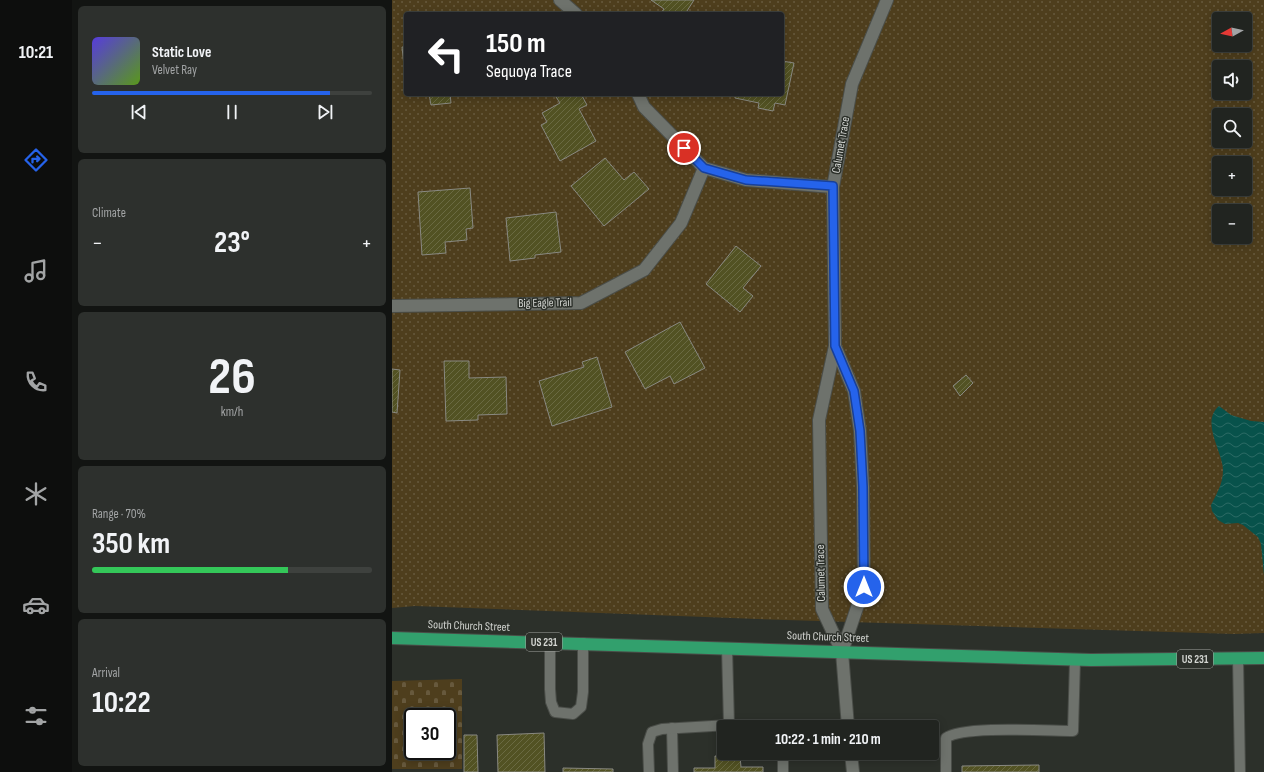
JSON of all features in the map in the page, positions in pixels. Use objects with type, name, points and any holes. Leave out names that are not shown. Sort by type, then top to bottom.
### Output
[{"type":"highway","name":"South Church Street","points":[[392,638],[1075,660],[1264,658]]},
{"type":"street","points":[[560,0],[574,12]]},
{"type":"street","name":"Calumet Trace","points":[[842,652],[822,609],[818,420],[835,346],[833,186],[852,84],[887,0]]},
{"type":"street","points":[[639,96],[644,107],[704,168],[746,180],[833,186]]},
{"type":"street","name":"Big Eagle Trail","points":[[392,306],[581,303],[644,270],[681,222],[704,168]]},
{"type":"street","name":"Calumet Trace","points":[[835,346],[854,391],[860,431],[863,487],[864,587],[842,652]]},
{"type":"street","points":[[842,652],[847,720]]},
{"type":"street","points":[[851,760],[852,772]]},
{"type":"lane","points":[[550,642],[551,702],[555,712],[573,714],[581,707],[583,692],[584,643]]},
{"type":"lane","points":[[728,648],[729,720]]},
{"type":"lane","points":[[1238,658],[1240,772]]},
{"type":"lane","points":[[946,772],[946,738],[952,733],[994,730],[1073,731],[1075,660]]},
{"type":"lane","points":[[649,772],[648,744],[652,732],[672,728],[717,725]]},
{"type":"lane","points":[[672,728],[673,772]]},
{"type":"lane","points":[[783,760],[783,772]]},
{"type":"green space","points":[[392,0],[1264,0],[1264,633],[1234,634],[758,619],[415,606],[392,608]]},
{"type":"green space","points":[[462,679],[462,769],[392,769],[392,681]]},
{"type":"water","points":[[1219,406],[1231,415],[1251,421],[1264,422],[1264,575],[1261,544],[1258,537],[1243,525],[1238,523],[1225,524],[1218,520],[1212,511],[1211,505],[1223,475],[1222,463],[1212,429],[1214,413]]},
{"type":"building","points":[[651,0],[694,0],[686,12],[662,12],[664,9]]},
{"type":"building","points":[[402,47],[404,47],[404,66]]},
{"type":"building","points":[[784,61],[794,63],[785,105],[775,103],[773,111],[758,108],[759,103],[735,98],[735,96],[784,96]]},
{"type":"building","points":[[429,96],[450,96],[451,103],[431,105]]},
{"type":"building","points":[[582,96],[587,105],[579,109],[596,141],[560,161],[541,125],[547,122],[542,113],[560,103],[556,97]]},
{"type":"building","points":[[605,158],[624,180],[634,172],[649,189],[604,226],[571,186]]},
{"type":"building","points":[[470,188],[473,228],[466,229],[467,240],[445,242],[446,253],[422,255],[418,192]]},
{"type":"building","points":[[556,212],[561,252],[535,255],[535,258],[510,261],[506,218]]},
{"type":"building","points":[[736,246],[761,266],[743,288],[753,296],[740,312],[706,284]]},
{"type":"building","points":[[680,322],[705,368],[674,384],[670,376],[645,389],[625,352]]},
{"type":"building","points":[[597,357],[612,407],[552,426],[539,381],[584,367],[582,362]]},
{"type":"building","points":[[444,361],[469,361],[469,378],[506,377],[507,414],[478,415],[478,420],[446,421]]},
{"type":"building","points":[[392,369],[400,370],[397,413],[392,412]]},
{"type":"building","points":[[966,375],[973,383],[960,396],[953,386]]},
{"type":"building","points":[[544,733],[545,772],[498,772],[497,735]]},
{"type":"building","points":[[464,735],[477,735],[478,772],[464,772]]},
{"type":"building","points":[[715,756],[717,756],[717,760],[740,760],[741,767],[763,767],[763,772],[694,772],[694,768],[715,768]]},
{"type":"building","points":[[1039,765],[1039,772],[962,772],[962,766]]},
{"type":"building","points":[[563,768],[613,769],[613,772],[563,772]]},
{"type":"route","points":[[684,148],[704,168],[746,180],[833,186],[835,346],[854,391],[860,431],[863,487],[864,587]]}]
